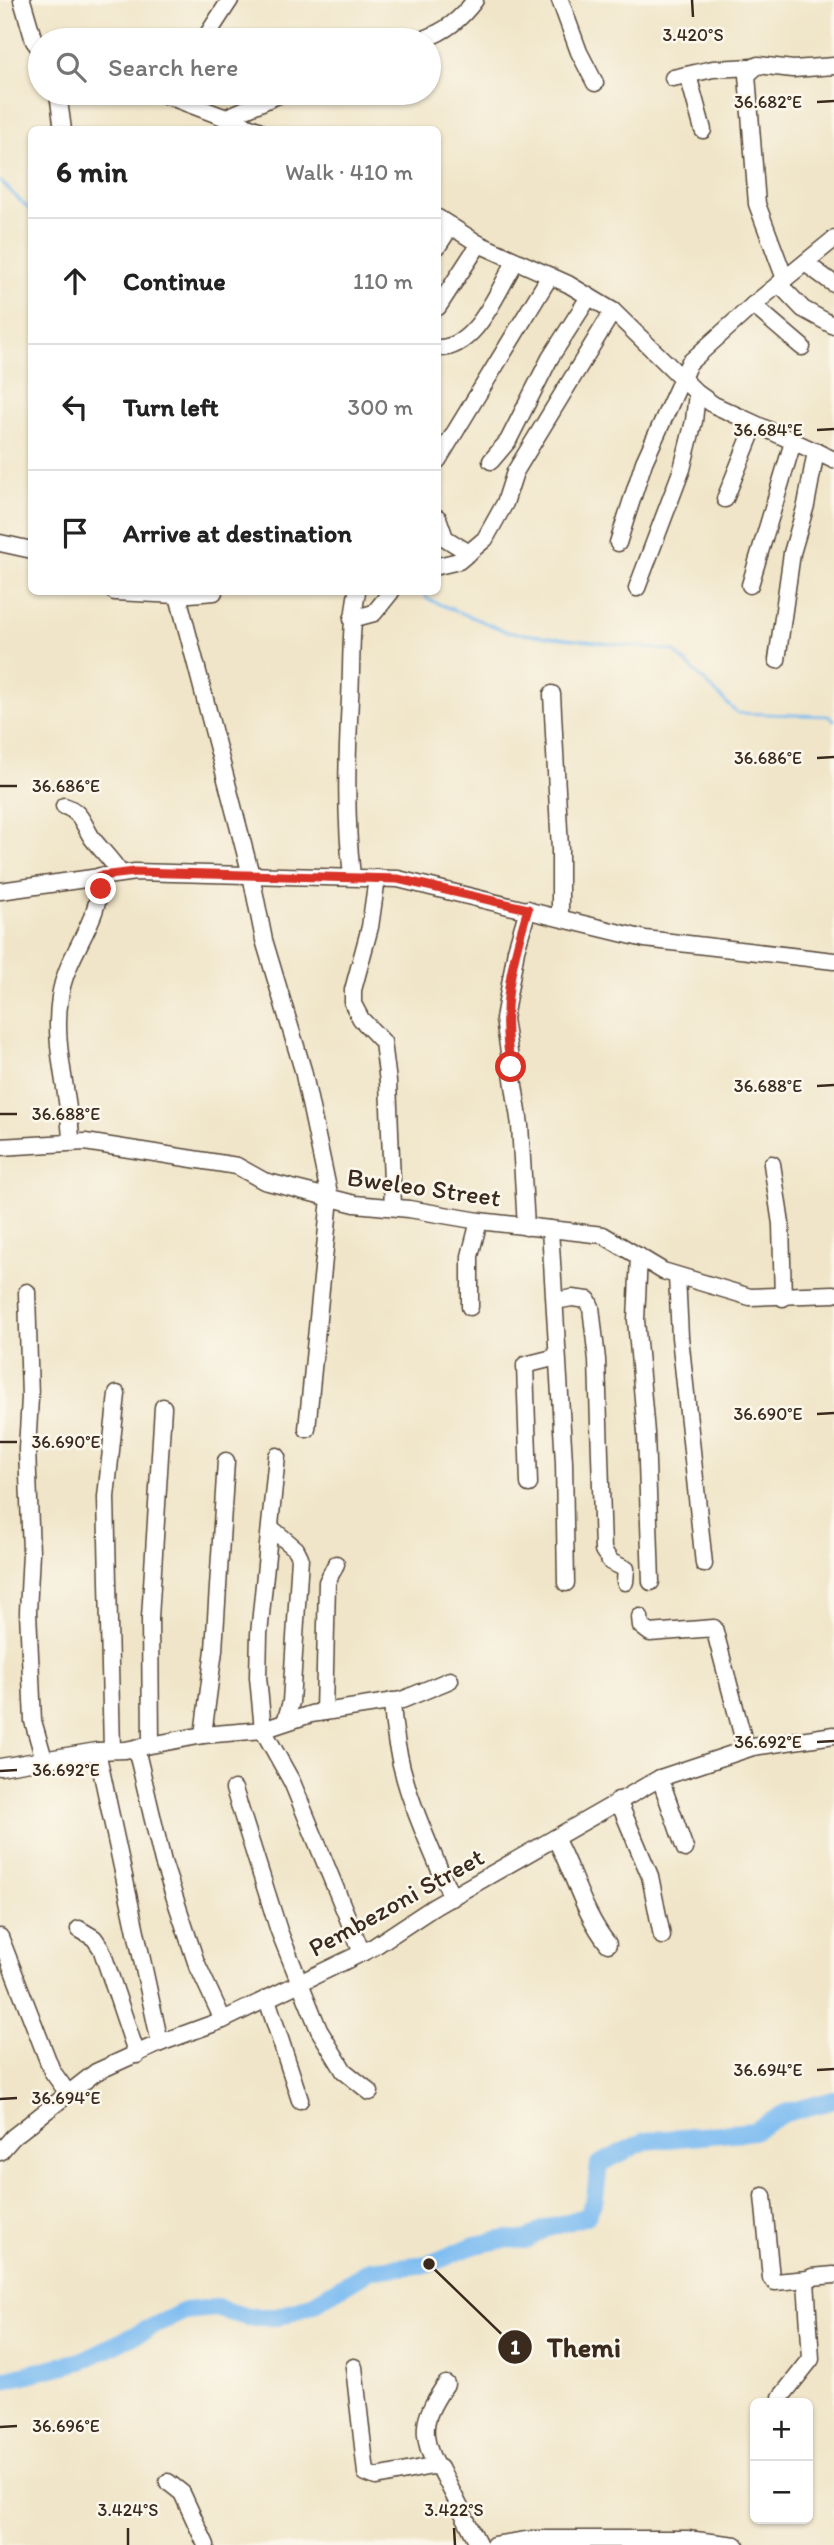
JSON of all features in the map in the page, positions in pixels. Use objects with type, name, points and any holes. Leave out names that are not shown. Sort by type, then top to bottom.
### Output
[{"type":"street","points":[[22,0],[30,28]]},
{"type":"street","points":[[212,28],[230,0]]},
{"type":"street","points":[[441,33],[462,17],[475,0]]},
{"type":"street","points":[[560,0],[579,51],[596,83]]},
{"type":"street","points":[[703,130],[680,76],[732,66],[834,66]]},
{"type":"street","points":[[753,67],[747,75],[746,89],[757,204],[782,282],[803,309],[834,326]]},
{"type":"street","points":[[60,105],[62,126]]},
{"type":"street","points":[[196,105],[248,126]]},
{"type":"street","points":[[227,117],[255,105]]},
{"type":"street","points":[[444,222],[479,244],[550,276],[613,311],[696,393],[731,415],[834,460]]},
{"type":"street","points":[[618,543],[636,483],[681,376],[697,354],[834,239]]},
{"type":"street","points":[[441,302],[479,244]]},
{"type":"street","points":[[441,348],[449,348],[466,338],[516,261]]},
{"type":"street","points":[[805,263],[834,284]]},
{"type":"street","points":[[441,455],[550,276]]},
{"type":"street","points":[[491,461],[508,441],[550,358],[589,297]]},
{"type":"street","points":[[753,305],[802,346]]},
{"type":"street","points":[[441,566],[450,565],[485,539],[505,503],[515,472],[613,311]]},
{"type":"street","points":[[637,589],[682,469],[694,422],[696,393]]},
{"type":"street","points":[[725,499],[755,425]]},
{"type":"street","points":[[750,584],[793,442]]},
{"type":"street","points":[[777,660],[792,553],[806,505],[816,451]]},
{"type":"street","points":[[441,527],[445,538],[469,553]]},
{"type":"street","points":[[0,544],[28,549]]},
{"type":"street","points":[[179,595],[251,875],[264,940],[303,1070],[330,1198],[307,1429]]},
{"type":"street","points":[[352,876],[346,786],[352,619],[356,595]]},
{"type":"street","points":[[352,619],[374,613],[389,595]]},
{"type":"street","points":[[552,694],[560,849],[560,917]]},
{"type":"street","points":[[64,806],[83,819],[92,837],[120,873]]},
{"type":"street","points":[[0,891],[120,873],[398,879],[645,939],[834,961]]},
{"type":"street","points":[[71,1142],[69,1101],[57,1043],[57,1017],[67,967],[100,902],[100,876]]},
{"type":"street","points":[[377,878],[370,927],[354,990],[354,1004],[360,1019],[383,1042],[393,1207]]},
{"type":"street","points":[[526,1227],[520,1125],[504,1019],[516,950],[528,909]]},
{"type":"street","name":"Bweleo Street","points":[[0,1147],[71,1142],[133,1148],[237,1166],[264,1181],[355,1204],[603,1235],[677,1276],[750,1297],[783,1298],[834,1294]]},
{"type":"street","points":[[772,1164],[781,1224],[783,1298]]},
{"type":"street","points":[[470,1307],[470,1256],[479,1221]]},
{"type":"street","points":[[550,1229],[564,1462],[566,1583]]},
{"type":"street","points":[[639,1256],[636,1320],[646,1433],[652,1582]]},
{"type":"street","points":[[677,1276],[680,1337],[704,1564]]},
{"type":"street","points":[[27,1292],[30,1398],[27,1449],[31,1552],[28,1612],[33,1721],[44,1759]]},
{"type":"street","points":[[555,1301],[581,1298],[588,1300],[591,1307],[597,1360],[603,1550],[611,1562],[625,1569],[625,1582]]},
{"type":"street","points":[[529,1484],[525,1365],[557,1357]]},
{"type":"street","points":[[117,1394],[106,1497],[104,1750],[160,2043]]},
{"type":"street","points":[[163,1407],[144,1746],[163,1862],[196,1962],[223,2020]]},
{"type":"street","points":[[276,1456],[259,1634],[258,1677],[263,1730],[297,1794],[362,1953]]},
{"type":"street","points":[[203,1735],[214,1650],[226,1461]]},
{"type":"street","points":[[271,1528],[296,1549],[300,1558],[291,1702],[285,1722]]},
{"type":"street","points":[[324,1712],[327,1582],[336,1564]]},
{"type":"street","points":[[640,1617],[641,1626],[650,1633],[714,1628],[746,1749]]},
{"type":"street","points":[[0,1767],[203,1735],[263,1730],[324,1712],[392,1701],[450,1680]]},
{"type":"street","points":[[392,1701],[396,1754],[415,1810],[452,1898]]},
{"type":"street","name":"Pembezoni Street","points":[[0,2152],[13,2137],[67,2092],[96,2072],[160,2043],[223,2020],[362,1953],[618,1800],[660,1778],[746,1749],[834,1735]]},
{"type":"street","points":[[660,1778],[685,1849]]},
{"type":"street","points":[[234,1789],[299,1984],[331,2055],[357,2084],[370,2092]]},
{"type":"street","points":[[618,1800],[650,1876],[662,1936]]},
{"type":"street","points":[[555,1838],[569,1864],[593,1926],[608,1944]]},
{"type":"street","points":[[79,1929],[94,1938],[102,1948],[136,2055]]},
{"type":"street","points":[[0,1937],[6,1963],[52,2071],[67,2092]]},
{"type":"street","points":[[267,1999],[300,2100]]},
{"type":"street","points":[[764,2196],[771,2278],[775,2282],[783,2283],[834,2275]]},
{"type":"street","points":[[781,2397],[811,2359],[806,2287],[808,2279]]},
{"type":"street","points":[[354,2367],[366,2473],[376,2477],[436,2466]]},
{"type":"street","points":[[446,2384],[428,2409],[425,2424],[428,2445],[436,2466],[449,2482],[479,2545]]},
{"type":"street","points":[[168,2482],[182,2493],[206,2545]]},
{"type":"street","points":[[494,2545],[506,2541],[546,2539],[687,2539],[736,2545]]},
{"type":"waterway","points":[[0,181],[28,208]]},
{"type":"waterway","points":[[425,595],[427,599],[508,632],[674,651],[737,713],[828,716],[834,720]]},
{"type":"waterway","points":[[0,2381],[81,2361],[185,2311],[216,2308],[247,2317],[277,2317],[311,2305],[370,2270],[429,2264],[475,2245],[506,2239],[526,2240],[545,2229],[587,2216],[595,2198],[599,2164],[645,2141],[754,2131],[785,2113],[834,2100]]},
{"type":"place","name":"Themi","points":[[429,2264]]},
{"type":"route","points":[[101,889],[100,876],[135,872],[352,876],[398,879],[528,909],[516,950],[504,1019],[511,1067]]}]
